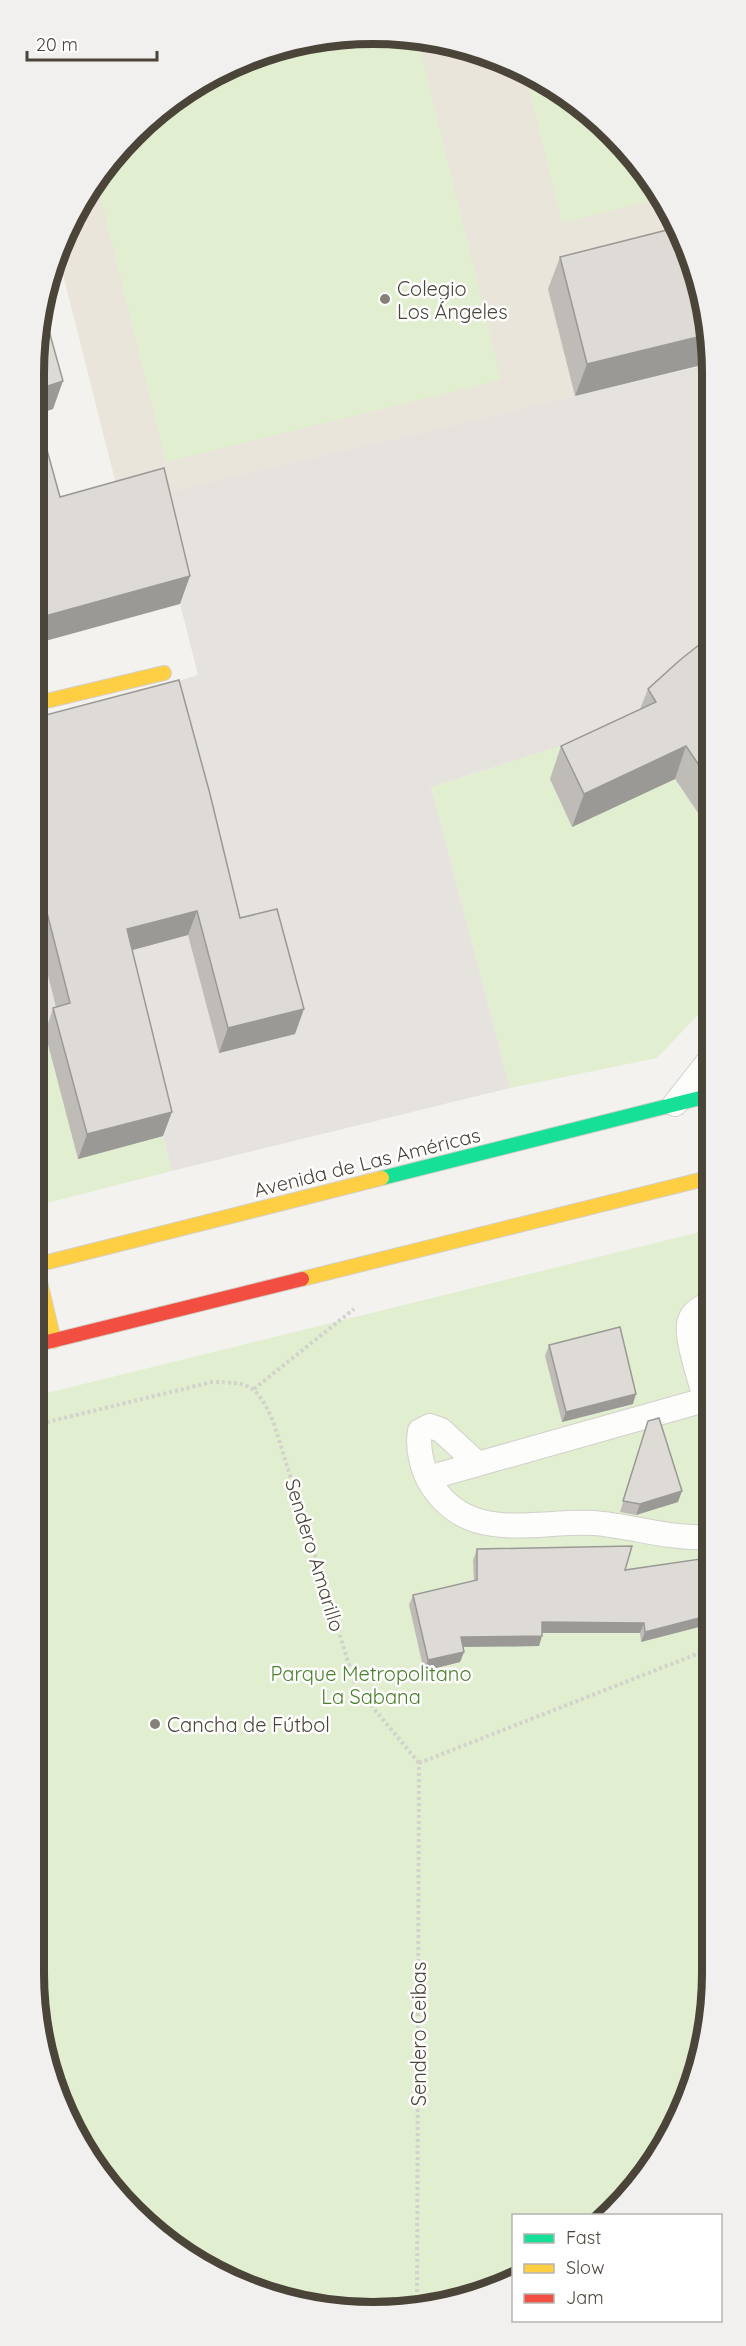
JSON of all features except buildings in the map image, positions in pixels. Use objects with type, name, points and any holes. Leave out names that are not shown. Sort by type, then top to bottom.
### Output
[{"type":"main road","points":[[44,702],[164,673]]},
{"type":"main road","name":"Avenida de Las Américas","points":[[44,1263],[702,1097]]},
{"type":"main road","points":[[44,1343],[702,1179]]},
{"type":"main road","points":[[44,1299],[54,1341]]},
{"type":"lane","points":[[675,1104],[702,1070]]},
{"type":"lane","points":[[702,1308],[692,1316],[688,1333],[702,1384]]},
{"type":"lane","points":[[428,1478],[702,1403]]},
{"type":"lane","points":[[478,1464],[441,1430],[430,1426],[420,1431],[418,1442],[428,1478],[441,1499],[463,1516],[497,1526],[593,1523],[689,1538],[702,1537]]},
{"type":"path","points":[[44,1423],[212,1382],[238,1382],[254,1389],[356,1307]]},
{"type":"path","name":"Sendero Amarillo","points":[[254,1389],[264,1402],[273,1421],[356,1687],[418,1763]]},
{"type":"path","points":[[418,1763],[702,1652]]},
{"type":"path","name":"Sendero Ceibas","points":[[417,2300],[418,1763]]},
{"type":"shaded area","name":"Colegio Los Ángeles","points":[[351,44],[416,46],[479,61],[519,77],[556,99],[590,125],[634,172],[669,227],[685,267],[696,309],[702,366],[121,504],[61,267],[77,227],[99,190],[125,156],[172,112],[227,77],[288,55]]},
{"type":"shaded area","points":[[702,366],[702,669],[636,722],[431,787],[510,1088],[172,1171],[131,1009],[44,1033],[44,973],[226,925],[166,685],[198,675],[153,496]]},
{"type":"green space","points":[[395,44],[420,47],[501,380],[166,462],[99,190],[125,156],[156,125],[190,99],[227,77],[267,61],[330,46]]},
{"type":"green space","points":[[527,82],[574,112],[606,140],[634,172],[653,200],[562,223]]},
{"type":"green space","points":[[636,722],[702,819],[702,1010],[657,1058],[510,1088],[431,787]]},
{"type":"green space","points":[[44,1033],[78,1158],[163,1136],[172,1171],[44,1204]]},
{"type":"green space","name":"Parque Metropolitano La Sabana","points":[[702,1231],[702,1995],[700,2016],[685,2079],[669,2119],[634,2174],[597,2214],[512,2214],[512,2272],[458,2291],[395,2302],[330,2300],[267,2285],[227,2269],[190,2247],[156,2221],[112,2174],[77,2119],[55,2058],[44,1995],[44,1394]]},
{"type":"traffic: fast","points":[[382,1178],[702,1098]]},
{"type":"traffic: slow","points":[[44,702],[164,673]]},
{"type":"traffic: slow","points":[[44,1263],[382,1178]]},
{"type":"traffic: slow","points":[[302,1279],[702,1179]]},
{"type":"traffic: slow","points":[[44,1299],[54,1341]]},
{"type":"traffic: jam","points":[[44,1343],[302,1279]]},
{"type":"place","name":"Colegio Los Ángeles","points":[[385,299]]},
{"type":"place","name":"Cancha de Fútbol","points":[[155,1724]]}]
